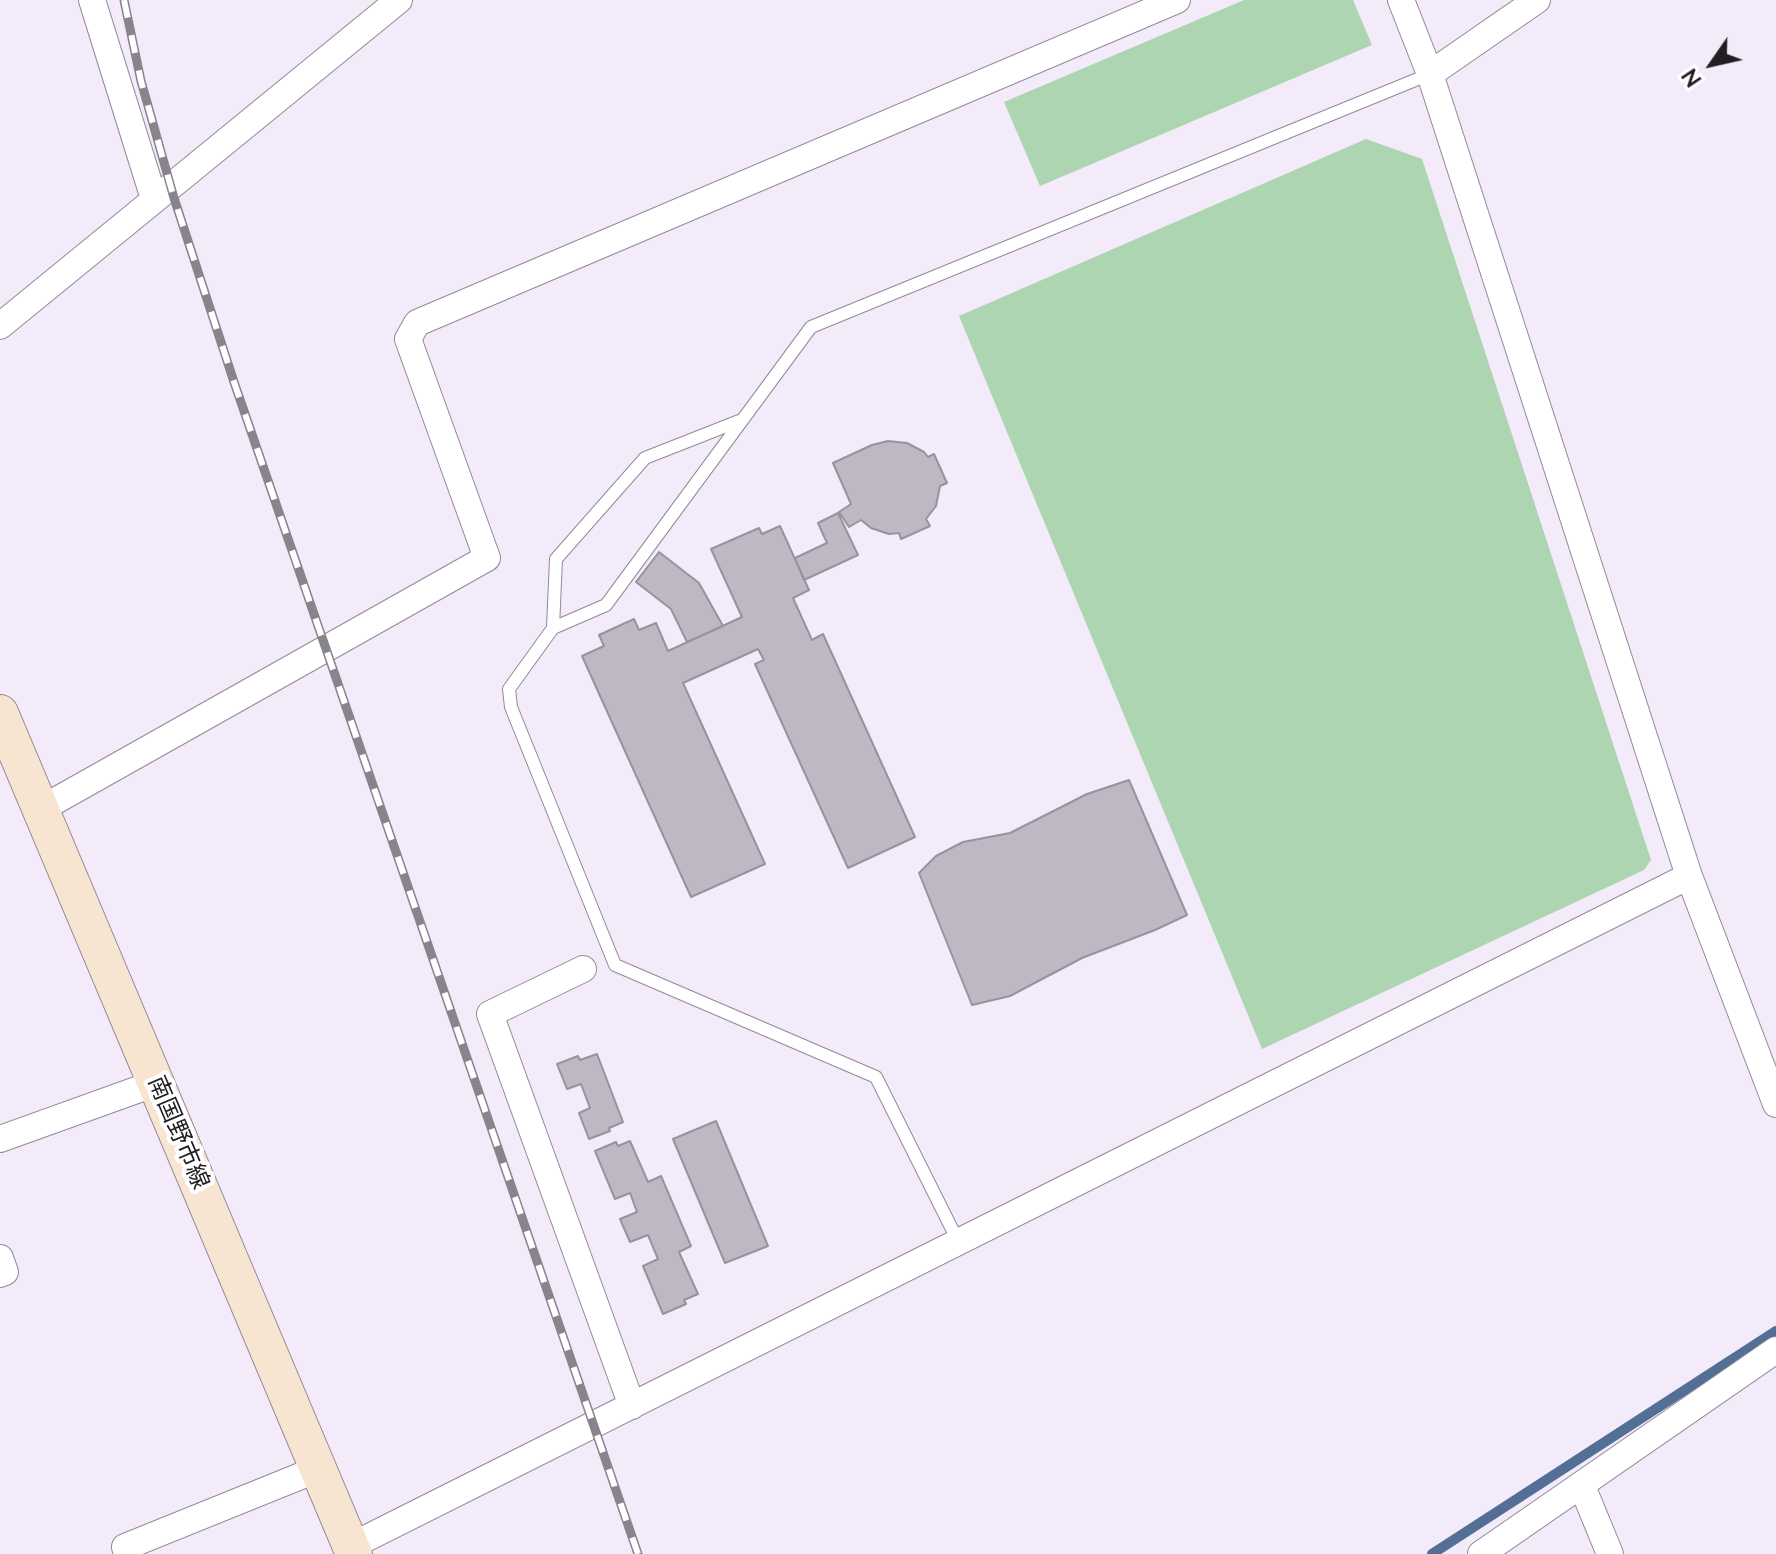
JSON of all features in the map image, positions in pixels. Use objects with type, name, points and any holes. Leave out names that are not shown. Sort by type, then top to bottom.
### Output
[{"type":"main road","name":"南国野市線","points":[[0,713],[353,1550]]},
{"type":"street","points":[[92,0],[154,199]]},
{"type":"street","points":[[0,326],[399,0]]},
{"type":"street","points":[[41,809],[487,558],[408,339],[417,323],[1177,0]]},
{"type":"street","points":[[1401,0],[1430,74],[1689,876],[1776,1104]]},
{"type":"street","points":[[1430,74],[1537,0]]},
{"type":"street","points":[[353,1550],[958,1241],[1689,876]]},
{"type":"street","points":[[583,969],[490,1014],[632,1406]]},
{"type":"street","points":[[0,1139],[156,1083]]},
{"type":"street","points":[[0,1258],[5,1272],[0,1274]]},
{"type":"street","points":[[1481,1554],[1776,1350]]},
{"type":"street","points":[[127,1554],[125,1547],[318,1469]]},
{"type":"street","points":[[1582,1486],[1610,1554]]},
{"type":"lane","points":[[958,1241],[876,1077],[615,965],[511,707],[509,689],[553,628],[606,605],[811,327],[1430,74]]},
{"type":"lane","points":[[553,628],[556,559],[645,458],[742,421]]},
{"type":"lane","points":[[583,969],[612,958]]},
{"type":"green space","points":[[1244,0],[1353,0],[1372,45],[1040,186],[1004,102]]},
{"type":"green space","points":[[1366,139],[1422,159],[1651,860],[1644,870],[1262,1049],[959,316]]},
{"type":"building","points":[[888,441],[907,443],[928,457],[934,454],[947,483],[940,486],[936,506],[926,519],[930,526],[901,539],[899,533],[889,534],[871,528],[861,520],[849,527],[839,512],[851,504],[833,463]]},
{"type":"building","points":[[838,513],[858,555],[804,580],[795,558],[827,543],[818,523]]},
{"type":"building","points":[[780,526],[809,590],[793,598],[812,640],[823,634],[915,837],[848,868],[755,664],[764,660],[758,649],[683,683],[765,864],[691,897],[582,656],[604,646],[599,635],[634,619],[639,630],[656,623],[668,651],[742,617],[711,549],[759,528],[762,534]]},
{"type":"building","points":[[659,552],[699,583],[723,626],[687,642],[671,609],[636,582]]},
{"type":"building","points":[[1129,780],[1187,915],[1082,958],[1010,996],[972,1005],[919,873],[936,856],[963,842],[1010,833],[1087,794]]},
{"type":"building","points":[[597,1054],[623,1122],[589,1139],[579,1113],[590,1108],[581,1084],[567,1089],[557,1064],[578,1056],[580,1060]]},
{"type":"building","points":[[716,1121],[768,1246],[725,1263],[673,1139]]},
{"type":"building","points":[[630,1141],[648,1182],[661,1176],[691,1246],[679,1252],[698,1294],[684,1300],[686,1304],[663,1314],[643,1266],[658,1259],[648,1235],[630,1242],[620,1219],[637,1212],[630,1193],[615,1199],[595,1151],[616,1142],[618,1146]]},
{"type":"waterway","points":[[1432,1554],[1776,1331]]},
{"type":"railway","points":[[124,0],[141,81],[174,198],[234,382],[638,1554]]}]
